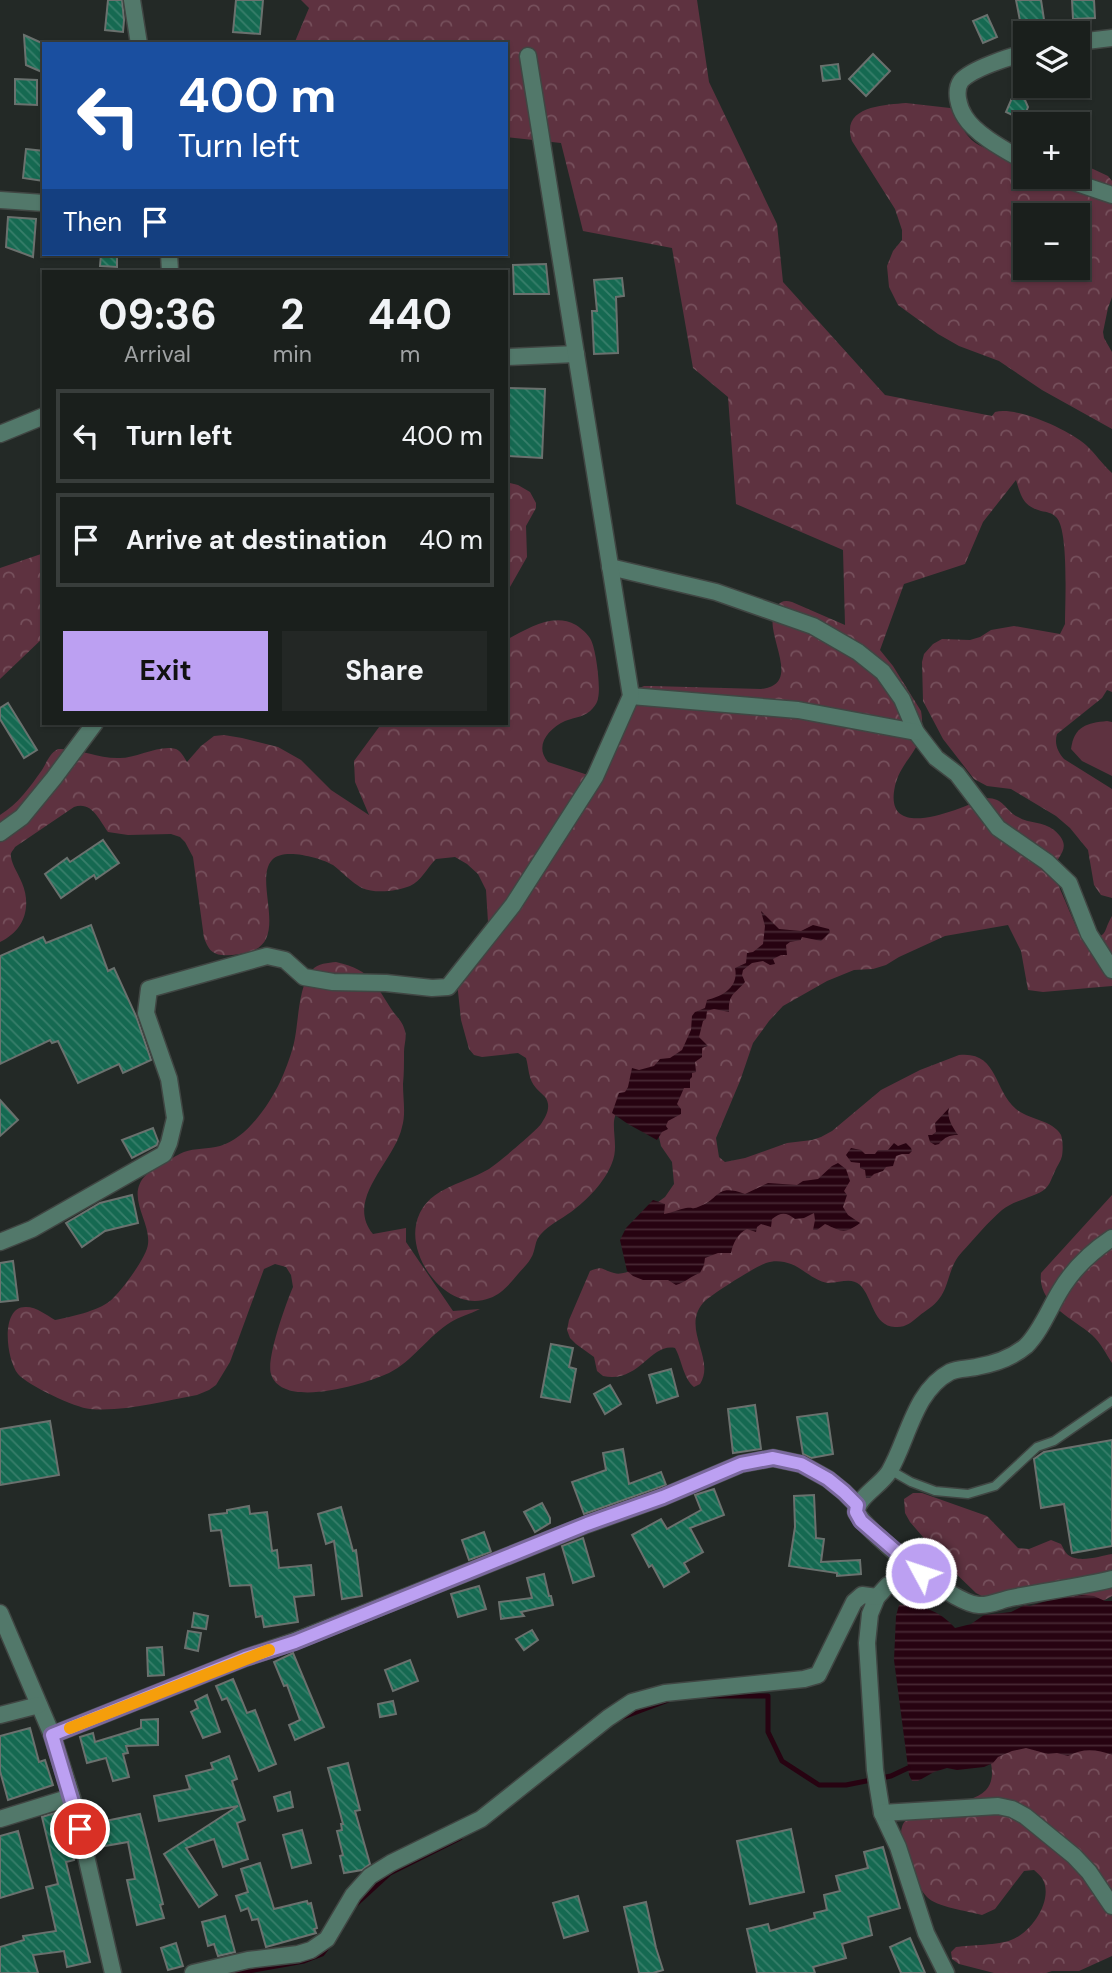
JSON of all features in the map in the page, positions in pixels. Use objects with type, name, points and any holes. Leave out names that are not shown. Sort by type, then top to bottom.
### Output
[{"type":"street","points":[[132,0],[139,42]]},
{"type":"street","points":[[1090,41],[1112,38]]},
{"type":"street","points":[[0,1242],[32,1229],[164,1154],[175,1118],[169,1079],[146,1013],[149,989],[267,956],[285,960],[304,977],[359,984],[448,987],[513,905],[596,777],[631,696],[528,56]]},
{"type":"street","points":[[1013,57],[980,68],[961,81],[958,92],[959,106],[966,119],[993,143],[1013,155]]},
{"type":"street","points":[[1090,188],[1112,195]]},
{"type":"street","points":[[0,200],[42,203]]},
{"type":"street","points":[[508,357],[576,354]]},
{"type":"street","points":[[0,434],[42,417]]},
{"type":"street","points":[[610,567],[716,592],[813,626],[858,652],[883,672],[902,699],[916,732],[936,758],[957,774],[998,828],[1047,862],[1069,883],[1089,934],[1112,970]]},
{"type":"street","points":[[631,696],[797,710],[916,732]]},
{"type":"street","points":[[0,833],[22,817],[94,725]]},
{"type":"street","points":[[1112,1238],[1083,1260],[1061,1289],[1039,1329],[1025,1347],[1007,1357],[978,1367],[953,1371],[929,1391],[890,1471],[857,1505],[856,1512],[861,1521],[921,1573],[956,1598],[979,1605],[1112,1579]]},
{"type":"street","points":[[52,1735],[245,1658],[307,1637],[587,1524],[663,1497],[741,1464],[773,1458],[801,1464],[828,1479],[857,1505]]},
{"type":"street","points":[[921,1573],[888,1585],[877,1597],[870,1614],[867,1643],[875,1770],[882,1813],[898,1847],[926,1933],[946,1973]]},
{"type":"street","points":[[193,1973],[248,1959],[298,1954],[311,1950],[327,1939],[353,1895],[370,1876],[481,1819],[632,1702],[665,1693],[804,1679],[818,1675],[854,1602],[862,1595],[877,1597]]},
{"type":"street","points":[[0,1613],[52,1735],[93,1881],[113,1973]]},
{"type":"street","points":[[0,1716],[39,1704]]},
{"type":"street","points":[[0,1819],[71,1797]]},
{"type":"street","points":[[882,1813],[998,1806],[1012,1809],[1025,1816],[1074,1856],[1089,1872],[1112,1906]]},
{"type":"lane","points":[[890,1471],[935,1491],[968,1494],[995,1486],[1037,1447],[1054,1441],[1112,1401]]},
{"type":"green space","points":[[301,0],[697,0],[709,82],[777,224],[783,282],[885,395],[992,416],[995,412],[1005,411],[1029,416],[1056,426],[1078,439],[1112,473],[1112,692],[1107,690],[1102,698],[1057,734],[1056,741],[1058,751],[1064,759],[1112,789],[1112,898],[1101,895],[1094,885],[1088,850],[1070,828],[1056,816],[1011,789],[987,786],[974,779],[943,739],[923,701],[924,654],[942,639],[970,640],[991,630],[1014,626],[1060,634],[1065,624],[1065,567],[1063,536],[1056,517],[1026,503],[1016,480],[983,522],[965,564],[904,584],[880,650],[921,711],[921,735],[918,744],[898,776],[895,786],[894,804],[900,814],[912,818],[927,818],[986,798],[1001,802],[1022,819],[1054,830],[1061,837],[1064,848],[1054,868],[1054,874],[1080,935],[1088,941],[1100,937],[1112,916],[1112,986],[1043,992],[1028,990],[1021,951],[1008,925],[945,936],[886,965],[854,970],[827,981],[783,1006],[769,1021],[753,1043],[716,1138],[719,1157],[725,1162],[787,1143],[821,1137],[881,1090],[920,1070],[959,1055],[972,1055],[981,1059],[994,1073],[1003,1092],[1016,1109],[1057,1130],[1062,1140],[1062,1156],[1047,1187],[1002,1210],[957,1258],[943,1294],[937,1302],[905,1326],[895,1327],[882,1322],[864,1290],[857,1283],[824,1282],[791,1264],[772,1261],[743,1275],[714,1294],[703,1303],[697,1313],[695,1323],[704,1364],[700,1384],[694,1387],[690,1383],[675,1348],[658,1351],[626,1374],[603,1376],[597,1371],[594,1357],[570,1338],[567,1330],[590,1271],[600,1268],[619,1274],[633,1270],[737,1229],[840,1180],[663,1220],[654,1205],[665,1197],[674,1184],[672,1162],[661,1146],[657,1129],[621,1101],[614,1121],[614,1158],[605,1177],[583,1202],[541,1234],[530,1260],[505,1288],[490,1298],[475,1301],[461,1299],[447,1292],[435,1281],[419,1254],[416,1225],[420,1213],[435,1195],[489,1169],[508,1154],[541,1124],[548,1107],[546,1099],[531,1081],[526,1058],[518,1053],[482,1057],[474,1055],[469,1049],[461,1020],[457,982],[488,922],[486,890],[478,874],[455,857],[436,859],[421,878],[410,886],[380,891],[362,888],[333,865],[320,859],[293,854],[277,856],[267,870],[267,936],[261,946],[249,952],[222,955],[210,950],[204,938],[193,857],[180,837],[171,834],[128,835],[108,832],[90,809],[74,807],[15,847],[12,852],[12,860],[25,892],[26,909],[15,932],[0,942],[0,815],[23,795],[50,756],[58,749],[120,758],[170,748],[179,751],[187,762],[214,736],[242,738],[278,747],[301,760],[331,790],[369,815],[355,782],[354,761],[381,725],[508,725],[508,639],[531,627],[549,621],[567,621],[580,628],[591,640],[598,677],[597,702],[587,713],[565,721],[548,733],[542,750],[548,762],[588,775],[635,690],[644,686],[761,689],[774,685],[780,677],[781,667],[773,616],[782,602],[792,602],[845,625],[843,550],[736,504],[728,397],[693,368],[672,248],[583,231],[561,143],[508,137],[508,42],[295,42],[309,8]]},
{"type":"green space","points":[[906,103],[956,110],[962,127],[974,142],[987,149],[1013,149],[1013,189],[1090,189],[1090,168],[1108,176],[1112,181],[1112,297],[1103,332],[1112,352],[1112,429],[1042,390],[999,361],[959,346],[938,334],[898,305],[889,287],[887,266],[893,251],[902,240],[902,230],[895,209],[852,141],[850,129],[858,114],[876,107]]},
{"type":"green space","points":[[508,482],[530,492],[536,503],[526,526],[527,557],[508,590]]},
{"type":"green space","points":[[42,554],[42,639],[0,679],[0,568]]},
{"type":"green space","points":[[1112,722],[1112,776],[1082,761],[1071,749],[1075,735],[1083,727]]},
{"type":"green space","points":[[336,962],[366,974],[372,980],[401,1021],[406,1033],[403,1122],[398,1140],[368,1194],[364,1207],[366,1221],[373,1234],[406,1228],[406,1242],[453,1311],[480,1309],[454,1320],[406,1362],[389,1373],[344,1388],[291,1391],[278,1385],[270,1367],[274,1344],[293,1287],[286,1267],[275,1264],[264,1269],[230,1362],[216,1385],[209,1390],[197,1395],[144,1405],[103,1410],[74,1405],[23,1379],[14,1367],[8,1346],[12,1315],[18,1309],[30,1307],[55,1320],[91,1311],[105,1305],[114,1297],[138,1266],[148,1244],[138,1199],[141,1182],[150,1171],[184,1152],[230,1142],[256,1120],[275,1091],[289,1060],[307,978],[317,966]]},
{"type":"green space","points":[[1112,1195],[1112,1363],[1095,1338],[1050,1302],[1041,1284],[1041,1273]]},
{"type":"green space","points":[[913,1493],[922,1493],[987,1516],[1018,1548],[1029,1549],[1051,1540],[1061,1544],[1072,1557],[1089,1558],[1112,1554],[1112,1596],[1099,1603],[1053,1593],[997,1604],[976,1593],[910,1522],[905,1513],[904,1499]]},
{"type":"green space","points":[[1013,1744],[1112,1745],[1112,1956],[1079,1971],[994,1973],[959,1964],[952,1959],[951,1952],[956,1947],[1006,1942],[1026,1930],[1043,1905],[1045,1886],[1042,1878],[1034,1870],[1024,1871],[995,1909],[982,1915],[953,1908],[937,1903],[924,1894],[903,1842],[903,1823],[920,1808],[940,1802],[969,1799],[986,1790],[992,1777],[989,1755]]},
{"type":"shaded area","points":[[761,911],[779,929],[801,931],[813,925],[829,929],[830,932],[821,941],[802,937],[801,940],[790,942],[786,945],[787,955],[773,959],[775,964],[770,965],[763,961],[752,963],[743,970],[745,982],[731,998],[729,1012],[714,1009],[707,1011],[699,1037],[708,1046],[702,1048],[702,1057],[695,1062],[696,1072],[692,1073],[690,1088],[684,1088],[677,1104],[681,1114],[668,1121],[668,1129],[662,1132],[657,1140],[612,1113],[619,1093],[625,1092],[628,1087],[632,1068],[639,1070],[654,1066],[660,1059],[670,1058],[682,1050],[695,1012],[705,1008],[707,1000],[729,990],[735,980],[735,968],[746,963],[747,953],[763,944],[765,926]]},
{"type":"shaded area","points":[[949,1108],[949,1119],[958,1135],[947,1137],[935,1145],[930,1142],[928,1135],[936,1132],[935,1123]]},
{"type":"shaded area","points":[[894,1143],[898,1146],[906,1143],[912,1151],[896,1156],[893,1166],[886,1167],[870,1178],[866,1178],[860,1163],[851,1162],[846,1155],[851,1148],[861,1150],[865,1154],[875,1154],[878,1150],[888,1150]]},
{"type":"shaded area","points":[[838,1163],[846,1169],[850,1181],[844,1191],[847,1195],[843,1207],[848,1215],[860,1223],[850,1229],[839,1230],[825,1224],[813,1230],[814,1213],[795,1219],[781,1214],[772,1219],[771,1227],[761,1224],[756,1232],[747,1229],[741,1233],[731,1253],[718,1253],[705,1258],[700,1273],[680,1284],[676,1285],[668,1280],[643,1280],[627,1271],[620,1240],[626,1228],[653,1200],[665,1204],[664,1214],[694,1208],[705,1204],[723,1191],[745,1194],[768,1183],[797,1185],[803,1181],[818,1179]]},
{"type":"shaded area","points":[[1079,1595],[1112,1601],[1112,1755],[1090,1750],[1068,1756],[1026,1748],[998,1757],[984,1767],[957,1770],[947,1768],[912,1781],[894,1660],[899,1605],[930,1610],[955,1628],[971,1624],[984,1615],[1011,1612],[1025,1605]]},
{"type":"building","points":[[108,0],[122,0],[123,32],[105,30]]},
{"type":"building","points":[[236,0],[263,0],[260,34],[233,32]]},
{"type":"building","points":[[1016,0],[1041,0],[1044,21],[1020,21]]},
{"type":"building","points":[[1072,0],[1094,0],[1095,18],[1073,19]]},
{"type":"building","points":[[987,15],[997,37],[983,43],[973,21]]},
{"type":"building","points":[[24,35],[42,43],[42,72],[26,65]]},
{"type":"building","points":[[873,54],[890,71],[866,96],[849,79]]},
{"type":"building","points":[[838,64],[840,79],[823,81],[821,66]]},
{"type":"building","points":[[15,79],[37,80],[37,105],[15,104]]},
{"type":"building","points":[[1013,96],[1013,98],[1024,98],[1028,107],[1026,112],[1013,112],[1013,115],[1006,112]]},
{"type":"building","points":[[26,149],[42,151],[42,181],[23,178]]},
{"type":"building","points":[[8,217],[36,219],[33,257],[6,247]]},
{"type":"building","points":[[101,256],[117,256],[117,267],[100,266]]},
{"type":"building","points":[[546,264],[549,294],[514,294],[513,265]]},
{"type":"building","points":[[622,278],[624,296],[616,297],[618,353],[594,354],[592,311],[597,311],[594,280]]},
{"type":"building","points":[[508,388],[545,389],[542,458],[508,456]]},
{"type":"building","points":[[8,703],[37,750],[24,758],[0,719],[0,708]]},
{"type":"building","points":[[103,840],[119,863],[96,879],[94,875],[61,898],[45,874],[67,858],[70,862]]},
{"type":"building","points":[[91,925],[108,971],[114,968],[136,1016],[151,1060],[123,1073],[119,1064],[78,1083],[58,1041],[52,1043],[50,1040],[0,1064],[0,956],[43,937],[46,943]]},
{"type":"building","points":[[0,1100],[18,1120],[0,1136]]},
{"type":"building","points":[[153,1128],[157,1145],[132,1158],[122,1140]]},
{"type":"building","points":[[132,1195],[138,1223],[105,1231],[82,1247],[66,1223],[100,1203]]},
{"type":"building","points":[[13,1261],[18,1300],[0,1302],[0,1263]]},
{"type":"building","points":[[551,1344],[573,1348],[569,1367],[576,1369],[570,1402],[541,1397]]},
{"type":"building","points":[[671,1369],[678,1396],[657,1403],[649,1375]]},
{"type":"building","points":[[610,1385],[621,1404],[605,1414],[594,1394]]},
{"type":"building","points":[[755,1405],[761,1449],[733,1453],[728,1409]]},
{"type":"building","points":[[827,1413],[833,1454],[811,1458],[803,1454],[797,1417]]},
{"type":"building","points":[[50,1421],[59,1475],[0,1485],[0,1429]]},
{"type":"building","points":[[1112,1440],[1112,1546],[1072,1553],[1064,1504],[1041,1508],[1034,1459],[1044,1452]]},
{"type":"building","points":[[623,1449],[629,1484],[661,1472],[666,1485],[584,1514],[572,1482],[606,1470],[603,1453]]},
{"type":"building","points":[[714,1489],[724,1515],[690,1528],[703,1552],[684,1563],[689,1572],[664,1587],[652,1565],[649,1567],[632,1535],[661,1519],[667,1529],[701,1510],[695,1495]]},
{"type":"building","points":[[814,1495],[816,1538],[824,1539],[821,1562],[860,1560],[861,1574],[837,1576],[837,1573],[789,1566],[795,1527],[794,1496]]},
{"type":"building","points":[[542,1503],[550,1523],[535,1532],[524,1512]]},
{"type":"building","points":[[249,1506],[250,1514],[267,1512],[272,1551],[277,1550],[279,1568],[311,1565],[314,1595],[294,1597],[298,1622],[264,1627],[262,1616],[256,1617],[251,1585],[230,1586],[221,1530],[211,1531],[209,1515]]},
{"type":"building","points":[[341,1507],[353,1551],[356,1550],[362,1596],[342,1599],[334,1541],[326,1544],[318,1514]]},
{"type":"building","points":[[484,1532],[491,1552],[469,1560],[462,1540]]},
{"type":"building","points":[[583,1538],[594,1576],[573,1583],[562,1546]]},
{"type":"building","points":[[544,1574],[553,1605],[521,1612],[524,1616],[501,1619],[499,1602],[532,1598],[527,1578]]},
{"type":"building","points":[[479,1586],[486,1609],[458,1617],[451,1594]]},
{"type":"building","points":[[194,1613],[208,1616],[206,1629],[192,1627]]},
{"type":"building","points":[[532,1630],[538,1640],[524,1650],[516,1639]]},
{"type":"building","points":[[188,1631],[201,1633],[198,1651],[185,1648]]},
{"type":"building","points":[[162,1647],[164,1675],[148,1676],[147,1648]]},
{"type":"building","points":[[293,1653],[324,1727],[295,1740],[289,1725],[300,1720],[287,1685],[284,1686],[274,1662]]},
{"type":"building","points":[[410,1660],[418,1681],[393,1691],[385,1670]]},
{"type":"building","points":[[233,1679],[247,1713],[255,1710],[276,1764],[259,1771],[227,1698],[222,1700],[216,1686]]},
{"type":"building","points":[[207,1695],[220,1732],[203,1738],[191,1712],[198,1708],[195,1701]]},
{"type":"building","points":[[393,1701],[396,1714],[380,1717],[378,1704]]},
{"type":"building","points":[[158,1719],[158,1745],[126,1746],[128,1753],[123,1754],[129,1777],[113,1781],[106,1758],[87,1763],[80,1737],[93,1733],[95,1742],[141,1728],[141,1720]]},
{"type":"building","points":[[30,1728],[39,1762],[45,1760],[53,1785],[8,1800],[0,1771],[0,1736]]},
{"type":"building","points":[[229,1756],[237,1779],[232,1781],[245,1820],[237,1823],[248,1859],[223,1867],[214,1839],[186,1848],[217,1895],[199,1907],[164,1854],[238,1806],[159,1821],[154,1796],[190,1789],[186,1776],[213,1769],[211,1763]]},
{"type":"building","points":[[348,1763],[360,1810],[355,1811],[370,1864],[362,1870],[344,1873],[337,1831],[342,1830],[343,1824],[328,1768]]},
{"type":"building","points":[[290,1792],[293,1807],[278,1811],[274,1797]]},
{"type":"building","points":[[61,1811],[74,1860],[66,1862],[90,1962],[67,1967],[64,1951],[33,1955],[38,1973],[0,1973],[0,1947],[24,1940],[23,1936],[56,1931],[46,1887],[58,1884],[42,1817]]},
{"type":"building","points":[[140,1814],[163,1904],[160,1905],[164,1918],[137,1925],[127,1880],[135,1879],[128,1842],[99,1847],[95,1823]]},
{"type":"building","points":[[791,1829],[804,1892],[750,1904],[737,1841]]},
{"type":"building","points":[[302,1830],[311,1863],[292,1868],[283,1835]]},
{"type":"building","points":[[18,1831],[33,1888],[0,1898],[0,1836]]},
{"type":"building","points":[[883,1847],[900,1908],[868,1917],[872,1935],[842,1944],[846,1958],[813,1967],[815,1973],[757,1973],[747,1929],[768,1924],[770,1931],[815,1918],[814,1913],[827,1910],[824,1895],[840,1891],[836,1876],[868,1868],[864,1852]]},
{"type":"building","points":[[260,1863],[274,1909],[307,1901],[308,1904],[311,1903],[316,1933],[266,1947],[258,1919],[252,1920],[248,1908],[241,1911],[236,1896],[248,1892],[241,1869]]},
{"type":"building","points":[[578,1896],[588,1931],[564,1938],[553,1903]]},
{"type":"building","points":[[646,1902],[663,1970],[639,1973],[624,1907]]},
{"type":"building","points":[[225,1916],[235,1952],[218,1956],[214,1944],[208,1946],[202,1922]]},
{"type":"building","points":[[910,1938],[925,1973],[901,1973],[890,1947]]},
{"type":"building","points":[[176,1943],[183,1966],[168,1970],[161,1948]]},
{"type":"waterway","points":[[708,1696],[768,1696],[768,1732],[782,1761],[819,1785],[846,1785],[891,1776],[908,1768]]},
{"type":"waterway","points":[[618,1719],[671,1699]]},
{"type":"waterway","points":[[354,1906],[390,1873],[460,1838]]},
{"type":"waterway","points":[[237,1973],[304,1961],[322,1954],[330,1944]]},
{"type":"slow traffic","points":[[70,1728],[269,1650]]},
{"type":"route","points":[[80,1829],[52,1735],[245,1658],[295,1642],[741,1464],[773,1458],[801,1464],[828,1479],[857,1505],[856,1512],[861,1521],[921,1573]]}]
